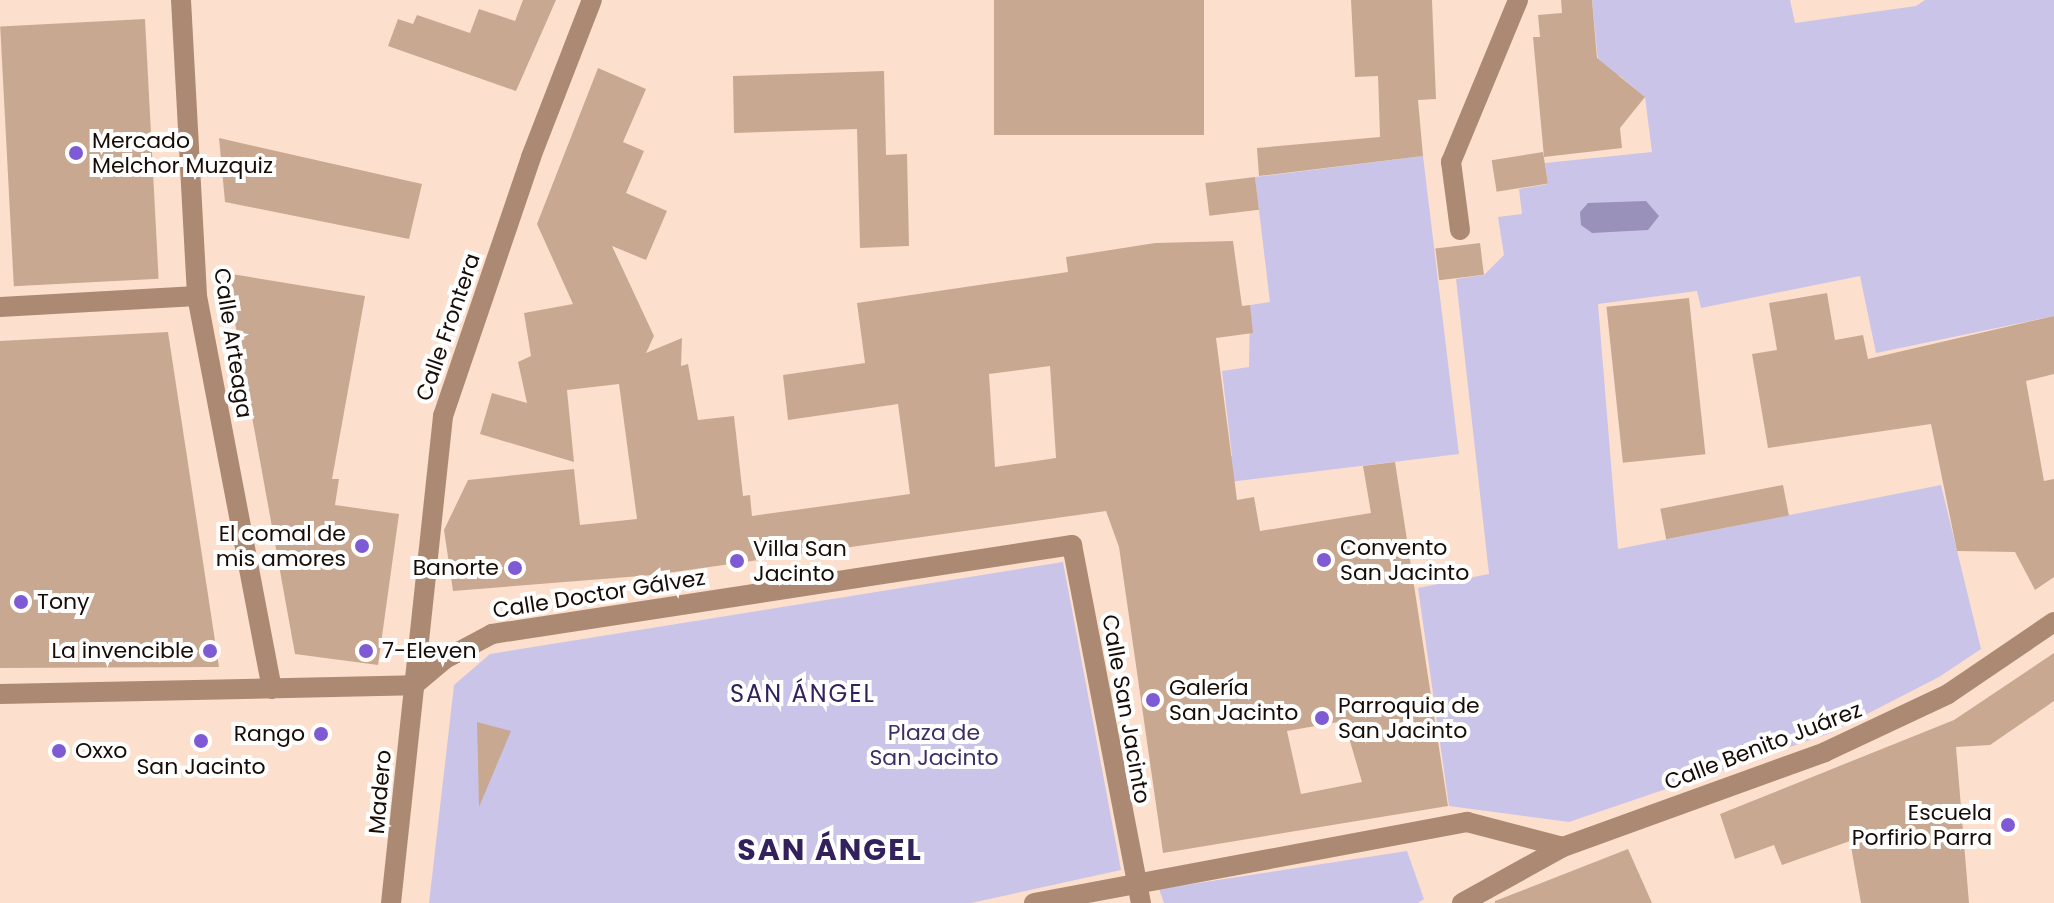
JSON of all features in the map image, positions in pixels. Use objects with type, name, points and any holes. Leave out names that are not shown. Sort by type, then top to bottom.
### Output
[{"type":"street","name":"Calle Arteaga","points":[[181,0],[197,296],[272,689]]},
{"type":"street","name":"Calle Frontera","points":[[414,685],[443,416],[531,157],[592,0]]},
{"type":"street","points":[[1460,230],[1451,162],[1518,0]]},
{"type":"street","points":[[0,307],[197,296]]},
{"type":"street","name":"Calle Doctor Gálvez","points":[[414,685],[445,659],[492,634],[1072,545]]},
{"type":"street","name":"Calle San Jacinto","points":[[1072,545],[1133,881],[1141,903]]},
{"type":"street","name":"Calle Benito Juárez","points":[[1462,903],[1563,847],[1825,752],[1948,694],[2054,622]]},
{"type":"street","points":[[0,694],[414,685]]},
{"type":"street","name":"Madero","points":[[391,903],[414,685]]},
{"type":"street","points":[[1034,903],[1133,881],[1467,822],[1563,847]]},
{"type":"green space","points":[[1592,0],[1790,0],[1795,23],[1916,6],[1925,0],[2054,0],[2054,316],[1876,353],[1860,276],[1701,308],[1697,291],[1598,304],[1618,549],[1941,485],[1981,649],[1939,677],[1828,734],[1569,822],[1449,806],[1418,588],[1489,574],[1456,279],[1484,275],[1504,255],[1498,217],[1522,214],[1519,189],[1548,184],[1545,163],[1652,152],[1645,97],[1620,76],[1599,71]]},
{"type":"green space","points":[[1423,156],[1459,454],[1180,488],[1154,466],[1232,456],[1222,371],[1249,367],[1250,305],[1270,302],[1255,177]]},
{"type":"green space","name":"Plaza de San Jacinto","points":[[1063,562],[1121,870],[971,903],[429,903],[454,685],[490,654]]},
{"type":"green space","points":[[1407,851],[1424,899],[1418,903],[1164,903],[1159,889]]},
{"type":"shaded area","points":[[1646,201],[1659,216],[1648,230],[1592,233],[1581,225],[1580,212],[1588,203]]},
{"type":"building","points":[[523,0],[556,0],[516,91],[388,46],[398,19],[413,24],[417,15],[470,33],[479,9],[515,21]]},
{"type":"building","points":[[994,0],[1204,0],[1204,135],[994,135]]},
{"type":"building","points":[[1351,0],[1432,0],[1436,99],[1418,100],[1423,156],[1259,176],[1257,148],[1380,137],[1378,76],[1355,77]]},
{"type":"building","points":[[1561,0],[1592,0],[1597,58],[1645,97],[1620,128],[1622,148],[1544,157],[1533,37],[1540,37],[1538,15],[1562,13]]},
{"type":"building","name":"Mercado Melchor Muzquiz","points":[[145,19],[159,279],[14,286],[0,27]]},
{"type":"building","points":[[598,68],[646,89],[623,142],[644,151],[626,193],[667,211],[646,260],[612,246],[654,336],[646,353],[682,338],[681,366],[688,364],[698,420],[734,416],[743,496],[750,495],[752,516],[910,494],[898,404],[788,420],[783,375],[865,363],[857,303],[1068,272],[1066,257],[1155,243],[1233,241],[1242,306],[1250,305],[1253,333],[1216,338],[1237,500],[1254,497],[1260,531],[1371,513],[1363,466],[1395,462],[1448,806],[1163,853],[1119,547],[1106,511],[653,575],[453,591],[444,530],[468,480],[574,469],[580,525],[637,519],[619,384],[567,390],[574,462],[480,434],[492,393],[527,403],[518,362],[531,356],[524,313],[573,304],[537,224]],"holes":[[[1050,366],[1056,458],[995,467],[989,374]],[[1344,721],[1362,782],[1301,794],[1287,731]]]},
{"type":"building","points":[[884,71],[886,155],[907,154],[909,246],[860,248],[857,129],[734,133],[733,76]]},
{"type":"building","points":[[219,138],[422,184],[409,239],[225,202]]},
{"type":"building","points":[[1543,152],[1548,184],[1497,192],[1492,160]]},
{"type":"building","points":[[1255,177],[1259,210],[1209,216],[1205,183]]},
{"type":"building","points":[[1480,243],[1484,275],[1439,280],[1435,248]]},
{"type":"building","points":[[226,273],[365,296],[332,479],[339,479],[335,505],[399,514],[378,665],[295,654]]},
{"type":"building","points":[[1827,293],[1835,340],[1863,335],[1868,359],[2054,316],[2054,374],[2026,381],[2044,481],[2054,479],[2054,577],[2035,590],[2015,552],[1957,551],[1931,424],[1768,448],[1752,354],[1777,350],[1769,303]]},
{"type":"building","points":[[1689,298],[1705,454],[1623,463],[1606,307]]},
{"type":"building","points":[[168,332],[219,667],[0,668],[0,341]]},
{"type":"building","points":[[1783,485],[1789,515],[1666,539],[1660,509]]},
{"type":"building","points":[[2054,653],[2054,701],[1990,745],[1956,747],[1969,903],[1861,903],[1850,841],[1782,865],[1774,845],[1735,859],[1720,814],[1954,720]]},
{"type":"building","points":[[477,722],[511,731],[479,807]]},
{"type":"building","points":[[1628,849],[1652,903],[1495,903],[1495,901]]},
{"type":"place","name":"Mercado Melchor Muzquiz","points":[[76,153]]},
{"type":"place","name":"El comal de mis amores","points":[[362,546]]},
{"type":"place","name":"Convento San Jacinto","points":[[1324,560]]},
{"type":"place","name":"Villa San Jacinto","points":[[737,561]]},
{"type":"place","name":"Banorte","points":[[515,568]]},
{"type":"place","name":"Tony","points":[[21,602]]},
{"type":"place","name":"La invencible","points":[[210,651]]},
{"type":"place","name":"7-Eleven","points":[[366,651]]},
{"type":"place","name":"Galería San Jacinto","points":[[1153,700]]},
{"type":"place","name":"Parroquia de San Jacinto","points":[[1322,718]]},
{"type":"place","name":"Rango","points":[[321,734]]},
{"type":"place","name":"San Jacinto","points":[[201,741]]},
{"type":"place","name":"Oxxo","points":[[59,751]]},
{"type":"place","name":"Escuela Porfirio Parra","points":[[2008,825]]},
{"type":"district","name":"SAN ÁNGEL","points":[[803,694]]},
{"type":"district","name":"SAN ÁNGEL","points":[[830,850]]}]
